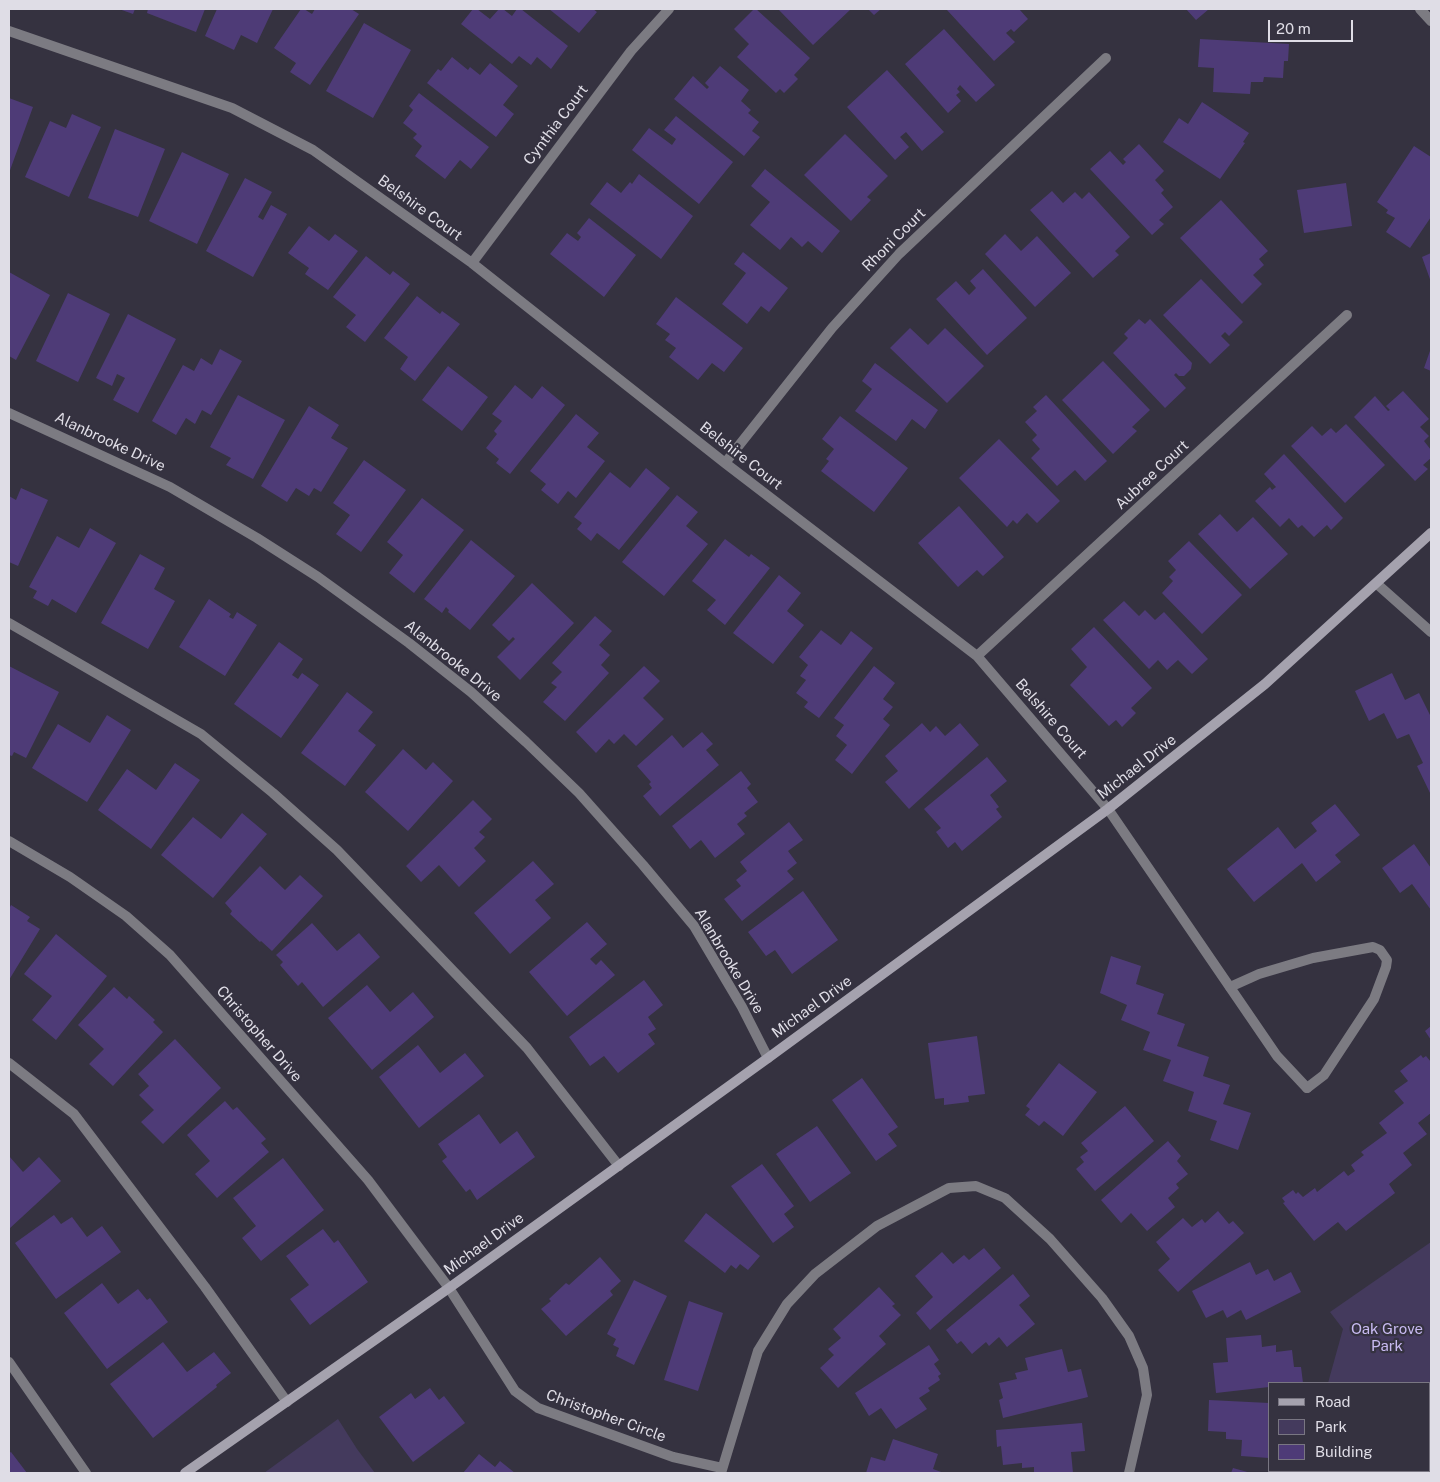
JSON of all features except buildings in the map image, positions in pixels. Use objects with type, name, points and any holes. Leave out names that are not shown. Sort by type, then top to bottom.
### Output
[{"type":"street","name":"Cynthia Court","points":[[472,263],[631,51],[669,9]]},
{"type":"street","points":[[1420,9],[1431,20]]},
{"type":"street","name":"Belshire Court","points":[[9,31],[232,108],[313,150],[472,263],[725,463],[977,656],[1108,809],[1277,1056],[1307,1088],[1324,1075],[1374,999],[1386,968],[1387,960],[1380,950],[1373,947],[1313,958],[1259,974],[1230,987]]},
{"type":"street","name":"Rhoni Court","points":[[725,463],[832,328],[899,254],[1106,58]]},
{"type":"street","name":"Aubree Court","points":[[977,656],[1347,315]]},
{"type":"street","name":"Alanbrooke Drive","points":[[9,413],[170,486],[257,538],[318,577],[409,643],[471,692],[579,793],[644,865],[694,926],[742,1007],[768,1058]]},
{"type":"street","name":"Michael Drive","points":[[185,1473],[449,1288],[768,1058],[1108,809],[1265,684],[1431,533]]},
{"type":"street","points":[[1377,584],[1431,632]]},
{"type":"street","points":[[9,623],[201,734],[273,793],[337,850],[527,1048],[618,1166]]},
{"type":"street","name":"Christopher Drive","points":[[9,842],[70,877],[126,916],[170,956],[368,1180],[449,1288]]},
{"type":"street","points":[[9,1063],[74,1114],[205,1288],[287,1402]]},
{"type":"street","name":"Christopher Circle","points":[[449,1288],[515,1391],[538,1408],[673,1457],[722,1471],[758,1351],[786,1304],[815,1274],[877,1226],[949,1188],[976,1186],[1005,1198],[1050,1240],[1102,1298],[1130,1336],[1143,1368],[1147,1395],[1130,1473]]},
{"type":"street","points":[[9,1362],[86,1473]]},
{"type":"green space","name":"Oak Grove Park","points":[[1431,1242],[1431,1473],[1302,1473],[1430,1472],[1430,1382],[1328,1382],[1343,1329],[1330,1312]]},
{"type":"green space","points":[[338,1419],[375,1473],[264,1473]]}]
